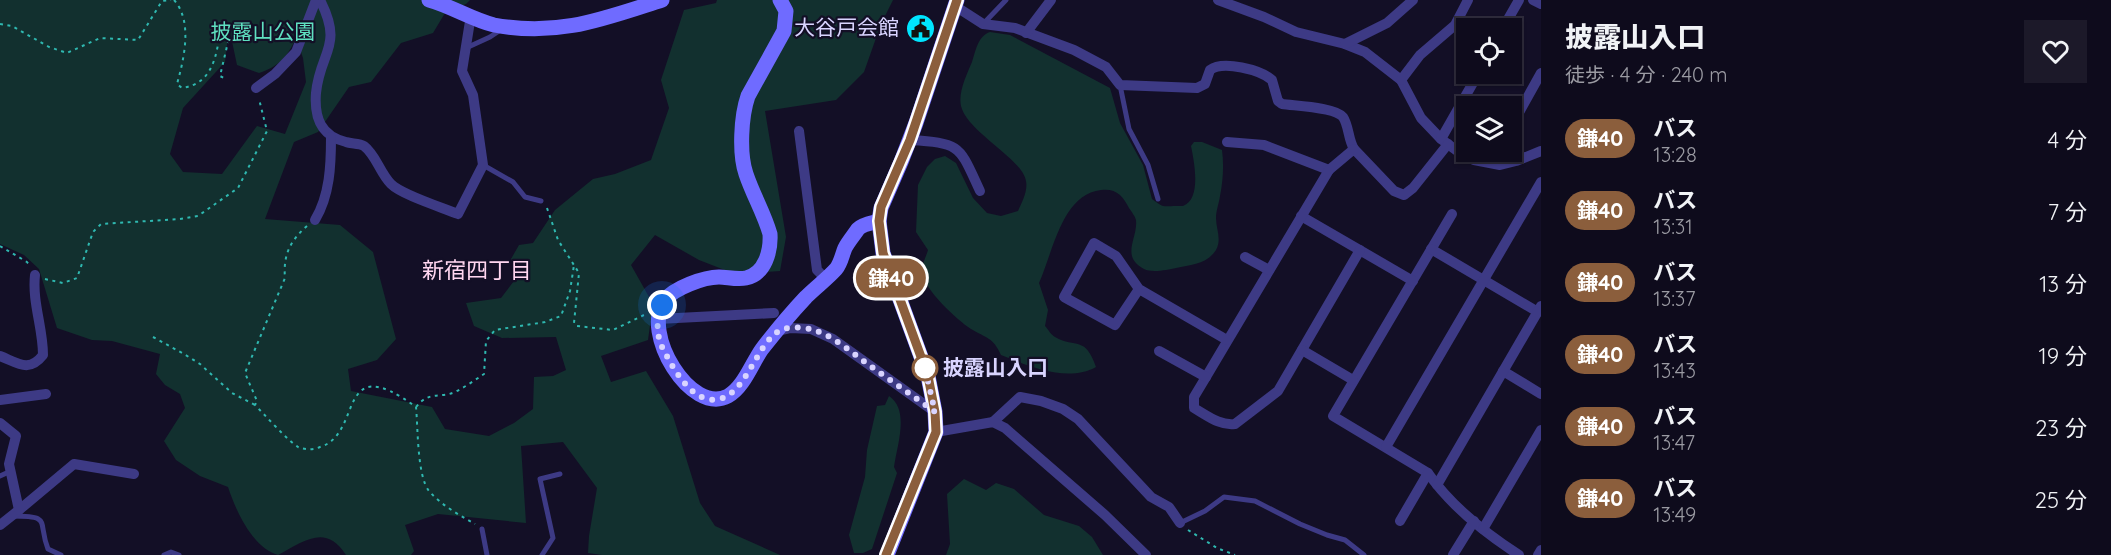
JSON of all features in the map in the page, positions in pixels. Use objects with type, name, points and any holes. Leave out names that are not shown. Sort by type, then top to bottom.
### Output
[{"type":"street","points":[[256,88],[275,74],[296,52],[318,0]]},
{"type":"street","points":[[318,0],[331,29],[330,48],[316,92],[318,116],[322,128],[331,137],[362,145],[385,177],[398,189],[458,214],[483,165],[473,95],[462,71],[471,15]]},
{"type":"street","points":[[429,0],[488,23],[555,29],[595,22],[662,0]]},
{"type":"street","points":[[780,0],[786,11],[784,31],[748,96],[743,121],[743,166],[770,234],[771,246],[767,259],[753,275],[745,278],[717,277],[690,285],[667,297],[659,315],[659,336],[662,347],[684,381],[698,395],[719,400],[730,395],[763,349],[806,297],[838,267],[846,246],[860,227],[879,221]]},
{"type":"street","points":[[1026,33],[1051,0]]},
{"type":"street","points":[[1218,0],[1296,32],[1345,44],[1365,52],[1401,80],[1421,117],[1444,142],[1474,160],[1500,165],[1541,151]]},
{"type":"street","points":[[1345,44],[1387,23],[1413,0]]},
{"type":"street","points":[[1401,80],[1420,56],[1455,26],[1468,0]]},
{"type":"street","points":[[1509,18],[1519,0]]},
{"type":"street","points":[[1533,0],[1541,4]]},
{"type":"street","points":[[886,555],[936,432],[935,412],[928,376],[883,253],[879,221],[881,207],[910,140],[956,3],[983,24],[997,25],[1026,33],[1074,50],[1106,68],[1120,85],[1197,88],[1205,84],[1210,70],[1221,65],[1258,72],[1272,80],[1278,101],[1282,104],[1335,111],[1344,118],[1354,149],[1394,191],[1404,195],[1413,188],[1444,142],[1473,84]]},
{"type":"street","points":[[1522,107],[1541,73]]},
{"type":"street","points":[[799,131],[817,270],[826,279]]},
{"type":"street","points":[[315,220],[321,210],[328,180],[331,164],[331,137]]},
{"type":"street","points":[[910,140],[939,141],[957,148],[964,157],[980,191]]},
{"type":"street","points":[[1227,142],[1263,145],[1329,170]]},
{"type":"street","points":[[1354,149],[1329,170],[1194,397],[1194,408],[1220,423],[1235,424],[1278,391],[1360,250]]},
{"type":"street","points":[[1386,447],[1541,182]]},
{"type":"street","points":[[1452,214],[1333,416],[1428,473],[1474,521],[1519,555]]},
{"type":"street","points":[[1301,216],[1413,280]]},
{"type":"street","points":[[1139,289],[1115,325],[1064,297],[1094,243],[1116,256],[1139,289],[1227,340]]},
{"type":"street","points":[[1431,249],[1539,309],[1437,484]]},
{"type":"street","points":[[1245,257],[1269,270]]},
{"type":"street","points":[[0,356],[25,366],[37,364],[44,355],[36,302],[35,275]]},
{"type":"street","points":[[659,315],[774,313]]},
{"type":"street","points":[[778,331],[791,328],[811,329],[833,339],[935,412]]},
{"type":"street","points":[[1302,350],[1353,380]]},
{"type":"street","points":[[1159,351],[1206,377]]},
{"type":"street","points":[[1503,371],[1541,394]]},
{"type":"street","points":[[0,400],[46,394]]},
{"type":"street","points":[[936,432],[993,422],[1020,398],[1041,401],[1063,409],[1078,419],[1150,497],[1169,507],[1180,524]]},
{"type":"street","points":[[993,422],[1005,428],[1064,478],[1146,555]]},
{"type":"street","points":[[0,423],[16,436],[5,474],[15,513]]},
{"type":"street","points":[[1483,529],[1541,430]]},
{"type":"street","points":[[0,525],[74,464],[134,474]]},
{"type":"street","points":[[1400,521],[1428,473]]},
{"type":"street","points":[[1453,555],[1474,521]]},
{"type":"street","points":[[1538,555],[1541,550]]},
{"type":"lane","points":[[983,24],[1006,0]]},
{"type":"lane","points":[[464,49],[490,37],[506,26]]},
{"type":"lane","points":[[1120,85],[1129,129],[1148,165],[1158,199]]},
{"type":"lane","points":[[483,165],[513,182],[525,197],[541,201]]},
{"type":"lane","points":[[542,555],[553,538],[540,479],[560,474]]},
{"type":"lane","points":[[1180,524],[1205,511],[1224,497],[1255,501],[1300,524],[1345,540],[1364,555]]},
{"type":"lane","points":[[15,513],[39,520],[44,525],[48,549],[61,555]]},
{"type":"lane","points":[[482,529],[487,555]]},
{"type":"lane","points":[[164,555],[171,552],[179,555]]},
{"type":"path","points":[[0,24],[12,26],[49,47],[67,53],[100,38],[138,40],[162,1],[172,0],[182,9],[185,43],[177,84],[182,88],[194,86],[213,68],[219,39],[225,36],[228,42],[220,76],[224,78]]},
{"type":"path","points":[[0,246],[27,262],[35,275],[63,283],[77,278],[93,232],[101,224],[198,216],[224,200],[238,188],[267,131],[256,88]]},
{"type":"path","points":[[541,201],[549,210],[553,229],[579,273],[574,323],[577,326],[613,330],[645,314],[659,315]]},
{"type":"path","points":[[255,405],[257,401],[245,373],[285,278],[283,263],[290,244],[315,220]]},
{"type":"path","points":[[482,529],[453,511],[428,490],[420,473],[416,407],[423,399],[453,393],[484,374],[486,341],[495,330],[545,322],[561,316],[570,291],[574,265]]},
{"type":"path","points":[[153,337],[200,364],[232,393],[255,405],[298,447],[312,450],[328,445],[341,433],[351,402],[360,392],[373,386],[388,390],[416,407]]},
{"type":"path","points":[[1180,524],[1194,535],[1236,555]]},
{"type":"green space","name":"披露山公園","points":[[0,0],[470,0],[445,13],[433,33],[401,43],[371,82],[349,87],[318,132],[294,142],[265,219],[340,225],[373,252],[396,339],[377,360],[348,369],[351,391],[432,407],[445,429],[489,436],[514,423],[533,409],[534,377],[553,376],[566,370],[556,337],[502,338],[474,326],[466,303],[501,298],[517,277],[511,259],[519,245],[533,243],[555,210],[593,179],[615,174],[651,160],[669,108],[661,80],[684,10],[716,3],[717,0],[893,0],[881,24],[864,72],[836,100],[765,111],[786,237],[780,271],[735,274],[699,260],[655,235],[631,265],[653,304],[648,340],[601,356],[611,382],[646,371],[673,416],[700,503],[715,526],[780,555],[602,555],[588,553],[597,488],[563,442],[521,446],[526,523],[438,514],[405,525],[414,551],[411,555],[346,555],[338,545],[323,537],[306,540],[278,555],[260,544],[246,527],[228,487],[200,476],[176,460],[164,441],[185,408],[180,394],[165,385],[156,374],[160,354],[112,341],[92,340],[57,328],[39,269],[24,255],[0,244]],"holes":[[[229,27],[237,65],[259,73],[266,70],[282,60],[296,38],[303,58],[306,82],[285,134],[257,126],[222,174],[183,172],[170,154],[183,108],[225,62]]]},
{"type":"green space","points":[[990,32],[1010,35],[1110,88],[1120,123],[1143,165],[1152,199],[1160,205],[1183,206],[1193,196],[1195,179],[1191,146],[1194,142],[1202,142],[1222,150],[1222,179],[1216,218],[1219,242],[1212,255],[1203,261],[1155,271],[1144,269],[1137,264],[1131,253],[1136,220],[1124,200],[1111,190],[1088,194],[1068,213],[1054,241],[1039,283],[1048,310],[1045,326],[1055,337],[1079,344],[1088,350],[1096,367],[1085,372],[1048,371],[1001,355],[992,341],[965,325],[942,304],[924,280],[922,273],[928,250],[916,232],[918,185],[927,167],[935,159],[945,156],[956,163],[973,198],[987,213],[1001,216],[1018,211],[1025,193],[1026,181],[1023,173],[973,126],[961,106],[962,89],[976,48],[980,40]]},
{"type":"green space","points":[[889,396],[895,402],[901,419],[894,467],[897,473],[872,549],[863,553],[854,553],[849,535],[865,477],[867,450],[877,406],[885,405]]},
{"type":"green space","points":[[964,479],[986,490],[996,483],[1014,489],[1044,515],[1079,526],[1092,537],[1103,555],[946,555],[950,544],[947,494]]},
{"type":"bus line","name":"鎌40","points":[[886,555],[936,432],[935,412],[928,376],[883,253],[879,221],[881,207],[910,140],[957,0]]},
{"type":"place","name":"大谷戸会館","points":[[920,28]]},
{"type":"place","name":"披露山入口","points":[[925,368]]},
{"type":"district","name":"新宿四丁目","points":[[477,270]]},
{"type":"route","points":[[662,305],[658,319],[662,347],[691,389],[707,399],[719,400],[730,395],[778,331],[791,328],[811,329],[833,339],[935,412],[925,368]]}]
